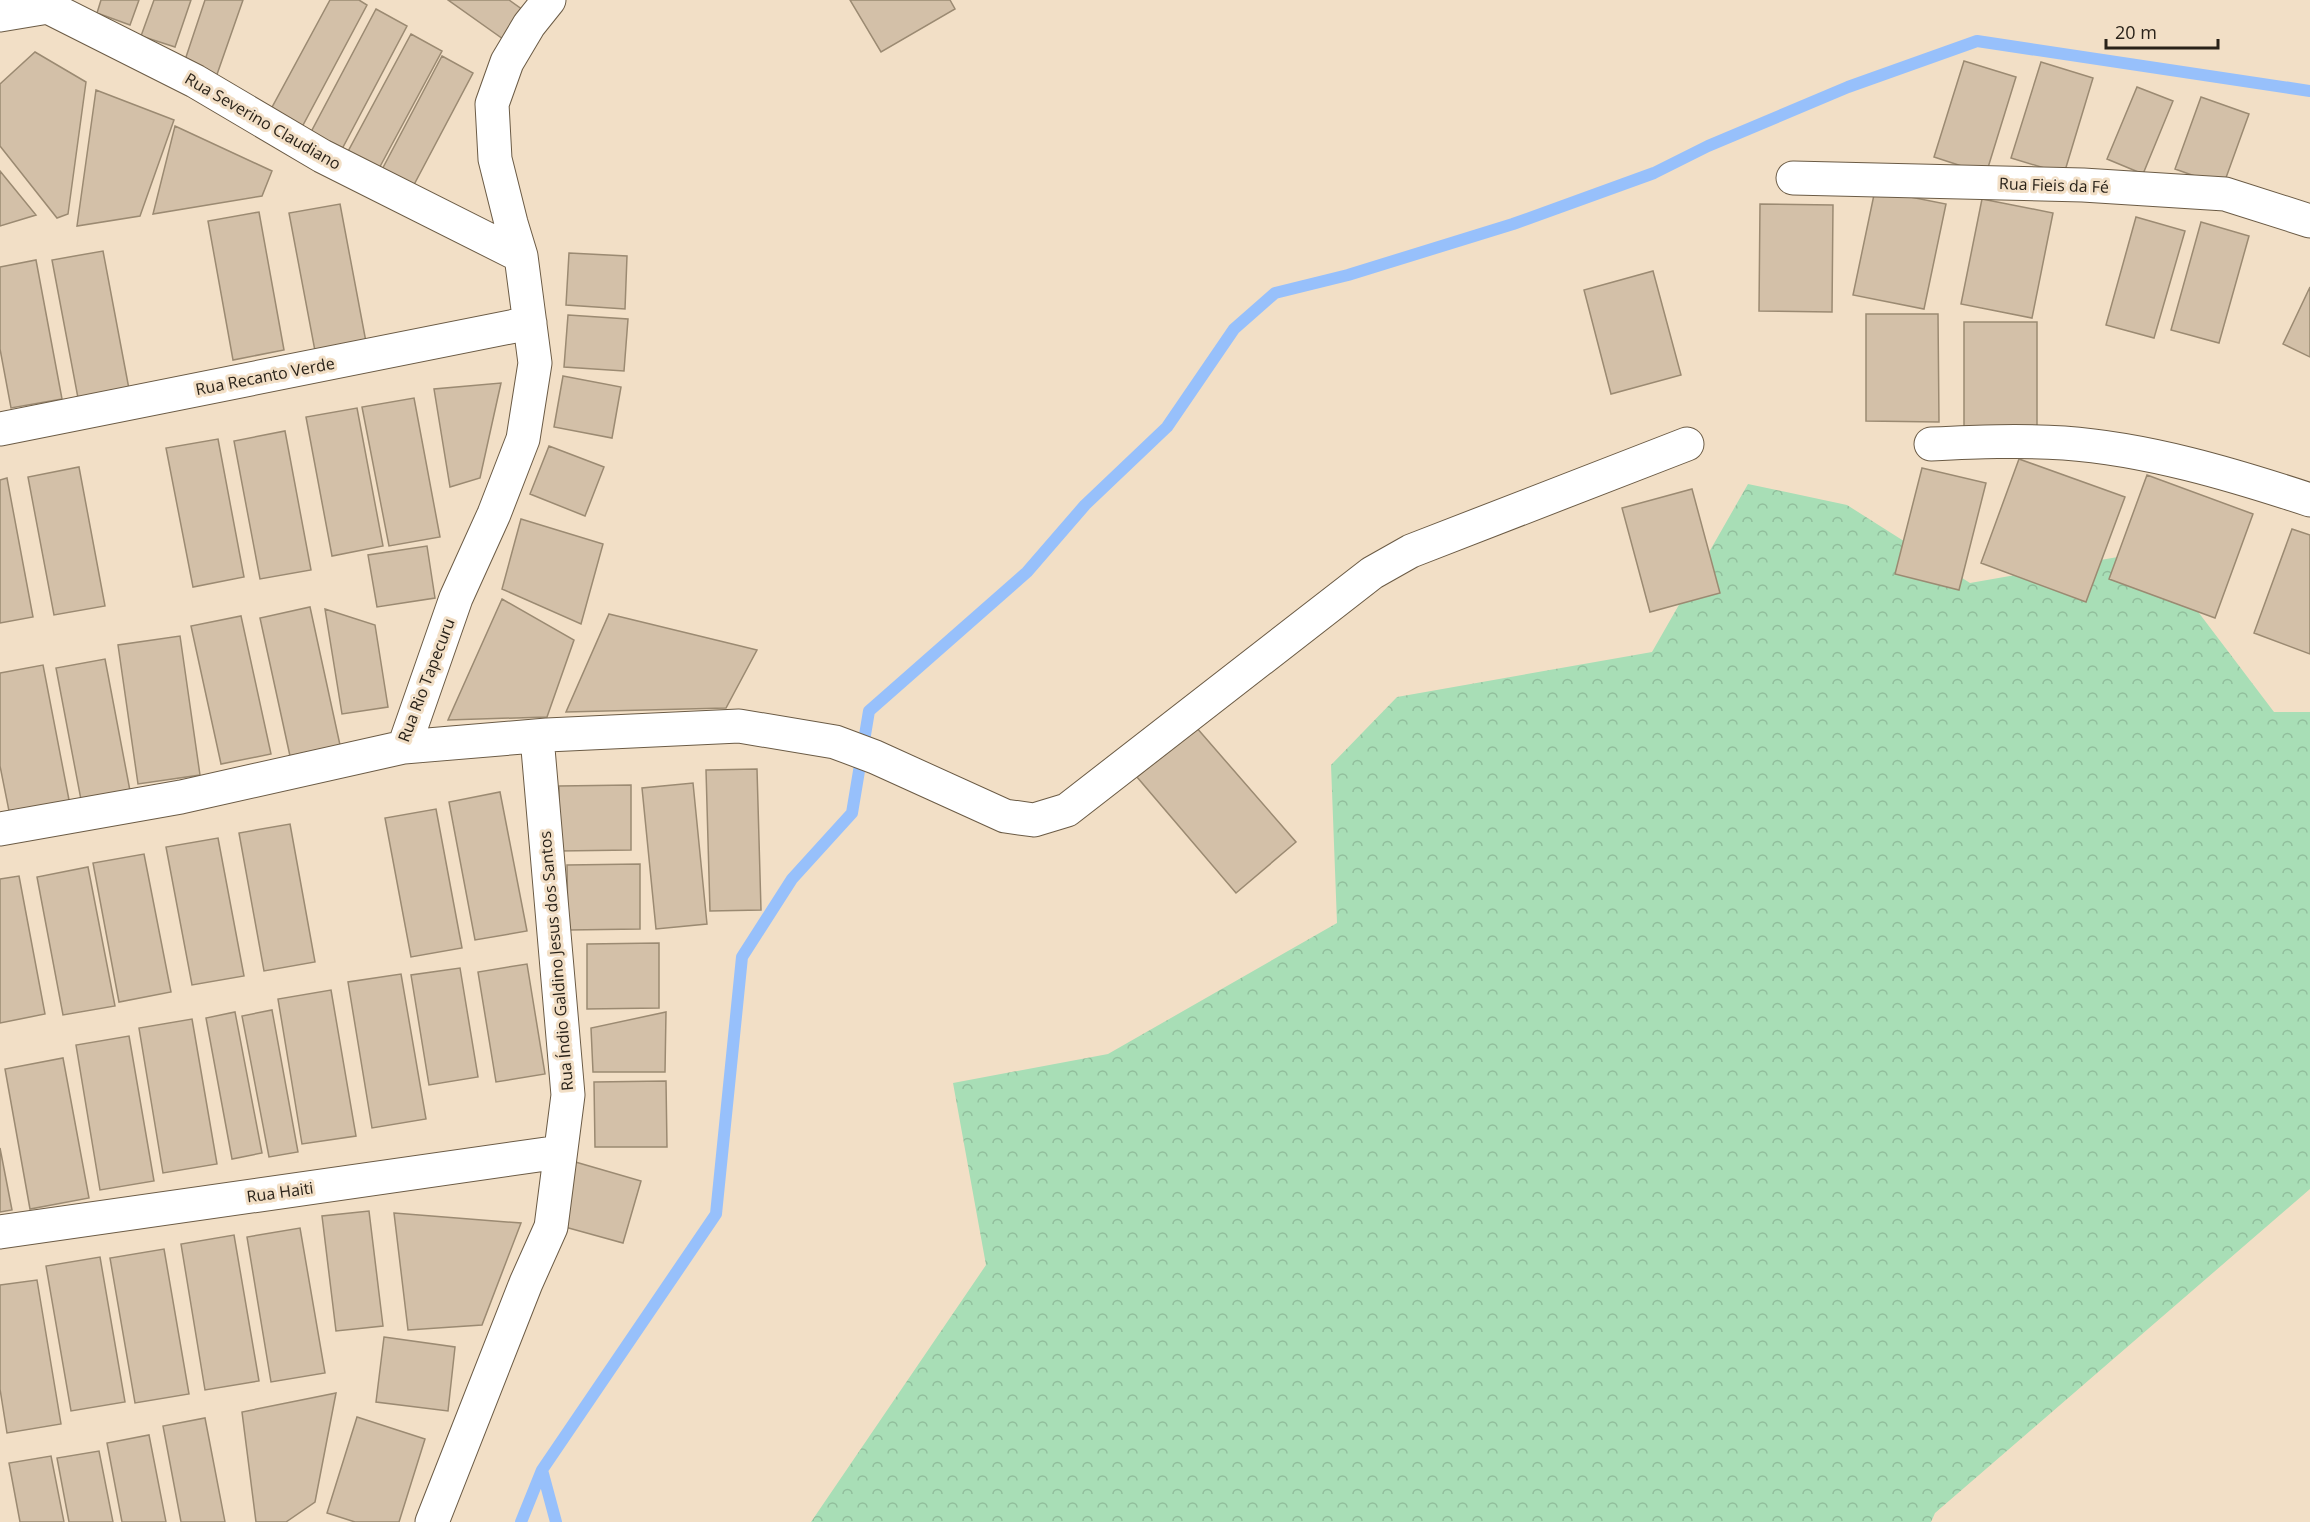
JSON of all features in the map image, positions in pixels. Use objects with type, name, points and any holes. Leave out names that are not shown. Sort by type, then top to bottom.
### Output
[{"type":"street","name":"Rua Rio Tapecuru","points":[[0,830],[181,797],[404,747],[456,598],[494,514],[523,439],[535,363],[521,256],[495,159],[492,104],[507,62],[529,25],[549,0]]},
{"type":"street","name":"Rua Severino Claudiano","points":[[0,15],[49,4],[195,81],[322,156],[521,256]]},
{"type":"street","name":"Rua Fieis da Fé","points":[[1793,178],[2083,185],[2225,194],[2310,221]]},
{"type":"street","name":"Rua Recanto Verde","points":[[0,429],[530,323]]},
{"type":"street","points":[[1931,444],[2065,443],[2138,454],[2212,471],[2310,500]]},
{"type":"street","points":[[404,747],[537,736],[739,726],[835,742],[874,757],[1005,816],[1034,820],[1067,810],[1372,573],[1411,551],[1687,444]]},
{"type":"street","name":"Rua Índio Galdino Jesus dos Santos","points":[[432,1522],[526,1283],[551,1227],[568,1095],[537,736]]},
{"type":"street","name":"Rua Haiti","points":[[0,1232],[560,1152]]},
{"type":"green space","points":[[1748,484],[1847,505],[1970,583],[2152,551],[2274,712],[2310,712],[2310,1189],[1935,1513],[1931,1522],[811,1522],[986,1265],[953,1083],[1108,1054],[1337,923],[1331,765],[1397,697],[1652,652]]},
{"type":"building","points":[[101,0],[139,0],[130,25],[97,13]]},
{"type":"building","points":[[154,0],[191,0],[175,47],[141,36]]},
{"type":"building","points":[[205,0],[243,0],[214,83],[181,72]]},
{"type":"building","points":[[330,0],[359,0],[367,5],[302,127],[270,111]]},
{"type":"building","points":[[448,0],[509,0],[523,10],[503,39]]},
{"type":"building","points":[[850,0],[950,0],[955,9],[881,52]]},
{"type":"building","points":[[376,9],[407,26],[342,149],[311,132]]},
{"type":"building","points":[[411,34],[442,51],[376,174],[345,157]]},
{"type":"building","points":[[35,52],[86,82],[68,214],[57,218],[0,146],[0,84]]},
{"type":"building","points":[[442,56],[473,73],[408,196],[377,179]]},
{"type":"building","points":[[1964,61],[2016,77],[1986,174],[1934,157]]},
{"type":"building","points":[[2041,62],[2093,78],[2064,174],[2011,158]]},
{"type":"building","points":[[2137,87],[2173,101],[2143,174],[2107,159]]},
{"type":"building","points":[[96,90],[174,120],[140,216],[77,226]]},
{"type":"building","points":[[2201,97],[2249,114],[2223,186],[2175,169]]},
{"type":"building","points":[[175,126],[272,171],[262,196],[153,214]]},
{"type":"building","points":[[0,171],[36,215],[0,226]]},
{"type":"building","points":[[1875,190],[1946,204],[1924,309],[1853,295]]},
{"type":"building","points":[[1982,199],[2053,213],[2032,318],[1961,304]]},
{"type":"building","points":[[340,204],[366,342],[315,351],[289,213]]},
{"type":"building","points":[[1760,204],[1833,205],[1832,312],[1759,311]]},
{"type":"building","points":[[259,212],[284,350],[233,360],[208,221]]},
{"type":"building","points":[[2136,217],[2185,231],[2154,338],[2106,325]]},
{"type":"building","points":[[2201,222],[2249,236],[2219,343],[2171,330]]},
{"type":"building","points":[[103,251],[129,389],[78,398],[52,260]]},
{"type":"building","points":[[569,253],[627,256],[625,309],[566,305]]},
{"type":"building","points":[[36,260],[62,399],[11,408],[0,349],[0,267]]},
{"type":"building","points":[[1653,271],[1681,375],[1611,394],[1584,290]]},
{"type":"building","points":[[2310,287],[2310,357],[2283,344]]},
{"type":"building","points":[[1866,314],[1938,314],[1939,422],[1866,421]]},
{"type":"building","points":[[568,315],[628,319],[624,371],[564,367]]},
{"type":"building","points":[[1964,322],[2037,322],[2037,429],[1964,429]]},
{"type":"building","points":[[563,376],[621,387],[612,438],[554,427]]},
{"type":"building","points":[[501,383],[480,478],[450,487],[434,389]]},
{"type":"building","points":[[414,398],[440,537],[389,546],[362,407]]},
{"type":"building","points":[[357,408],[383,546],[332,556],[306,417]]},
{"type":"building","points":[[285,431],[311,570],[260,579],[234,441]]},
{"type":"building","points":[[218,439],[244,577],[193,587],[166,448]]},
{"type":"building","points":[[549,446],[604,467],[585,516],[530,494]]},
{"type":"building","points":[[2019,459],[2125,497],[2086,602],[1981,563]]},
{"type":"building","points":[[79,467],[105,606],[54,615],[28,477]]},
{"type":"building","points":[[1922,468],[1986,483],[1959,590],[1895,574]]},
{"type":"building","points":[[2147,475],[2253,514],[2215,618],[2109,579]]},
{"type":"building","points":[[7,478],[33,617],[0,623],[0,480]]},
{"type":"building","points":[[1692,489],[1720,593],[1650,612],[1622,508]]},
{"type":"building","points":[[521,519],[603,544],[581,624],[502,589]]},
{"type":"building","points":[[2292,529],[2310,535],[2310,654],[2254,633]]},
{"type":"building","points":[[427,546],[435,598],[377,607],[368,555]]},
{"type":"building","points":[[502,599],[574,640],[547,717],[448,720]]},
{"type":"building","points":[[310,607],[340,745],[290,756],[260,618]]},
{"type":"building","points":[[325,609],[375,625],[388,707],[342,714]]},
{"type":"building","points":[[609,614],[757,650],[726,708],[566,712]]},
{"type":"building","points":[[241,616],[271,754],[221,764],[191,626]]},
{"type":"building","points":[[180,636],[200,775],[138,784],[118,645]]},
{"type":"building","points":[[105,659],[131,796],[82,805],[56,668]]},
{"type":"building","points":[[43,665],[70,805],[10,816],[0,766],[0,673]]},
{"type":"building","points":[[1196,727],[1296,842],[1236,893],[1137,777]]},
{"type":"building","points":[[757,769],[761,910],[710,911],[706,770]]},
{"type":"building","points":[[693,783],[707,924],[656,929],[642,788]]},
{"type":"building","points":[[631,785],[631,850],[559,851],[559,786]]},
{"type":"building","points":[[500,792],[527,931],[475,940],[449,802]]},
{"type":"building","points":[[436,809],[462,948],[411,957],[385,818]]},
{"type":"building","points":[[290,824],[315,962],[264,971],[239,833]]},
{"type":"building","points":[[218,838],[244,976],[192,985],[166,847]]},
{"type":"building","points":[[144,854],[171,992],[119,1002],[93,863]]},
{"type":"building","points":[[640,864],[640,929],[568,930],[567,865]]},
{"type":"building","points":[[88,867],[115,1006],[63,1015],[37,877]]},
{"type":"building","points":[[19,876],[45,1014],[0,1023],[0,879]]},
{"type":"building","points":[[659,943],[659,1008],[587,1009],[587,944]]},
{"type":"building","points":[[527,964],[545,1074],[496,1082],[478,972]]},
{"type":"building","points":[[460,968],[478,1077],[429,1085],[411,975]]},
{"type":"building","points":[[401,974],[426,1119],[372,1128],[348,982]]},
{"type":"building","points":[[331,990],[356,1136],[302,1144],[278,999]]},
{"type":"building","points":[[272,1010],[298,1152],[269,1157],[242,1016]]},
{"type":"building","points":[[235,1012],[262,1153],[232,1159],[206,1018]]},
{"type":"building","points":[[666,1012],[665,1072],[593,1072],[591,1028]]},
{"type":"building","points":[[192,1019],[217,1164],[163,1173],[139,1028]]},
{"type":"building","points":[[129,1036],[154,1181],[100,1190],[76,1045]]},
{"type":"building","points":[[63,1058],[89,1198],[30,1209],[5,1069]]},
{"type":"building","points":[[666,1081],[667,1147],[595,1147],[594,1082]]},
{"type":"building","points":[[0,1148],[12,1210],[0,1212]]},
{"type":"building","points":[[572,1161],[641,1181],[623,1243],[554,1224]]},
{"type":"building","points":[[369,1211],[383,1326],[336,1331],[322,1216]]},
{"type":"building","points":[[394,1213],[521,1223],[482,1325],[408,1330]]},
{"type":"building","points":[[300,1228],[325,1373],[271,1382],[247,1237]]},
{"type":"building","points":[[234,1235],[259,1381],[205,1390],[181,1244]]},
{"type":"building","points":[[164,1249],[189,1394],[135,1403],[110,1258]]},
{"type":"building","points":[[100,1257],[125,1402],[71,1411],[46,1266]]},
{"type":"building","points":[[37,1280],[61,1424],[7,1433],[0,1389],[0,1285]]},
{"type":"building","points":[[384,1337],[455,1347],[448,1411],[376,1402]]},
{"type":"building","points":[[336,1393],[315,1502],[286,1522],[256,1522],[242,1412]]},
{"type":"building","points":[[357,1417],[425,1439],[399,1522],[355,1522],[327,1513]]},
{"type":"building","points":[[205,1418],[225,1522],[181,1522],[163,1426]]},
{"type":"building","points":[[149,1435],[166,1522],[122,1522],[107,1443]]},
{"type":"building","points":[[99,1451],[113,1522],[69,1522],[57,1458]]},
{"type":"building","points":[[51,1456],[64,1522],[20,1522],[9,1463]]},
{"type":"waterway","points":[[556,1522],[542,1470],[716,1214],[742,957],[792,879],[852,813],[869,711],[1027,572],[1085,505],[1167,427],[1234,329],[1275,293],[1348,275],[1513,224],[1654,173],[1708,146],[1848,87],[1977,41],[2310,91]]},
{"type":"waterway","points":[[521,1522],[542,1470]]}]
